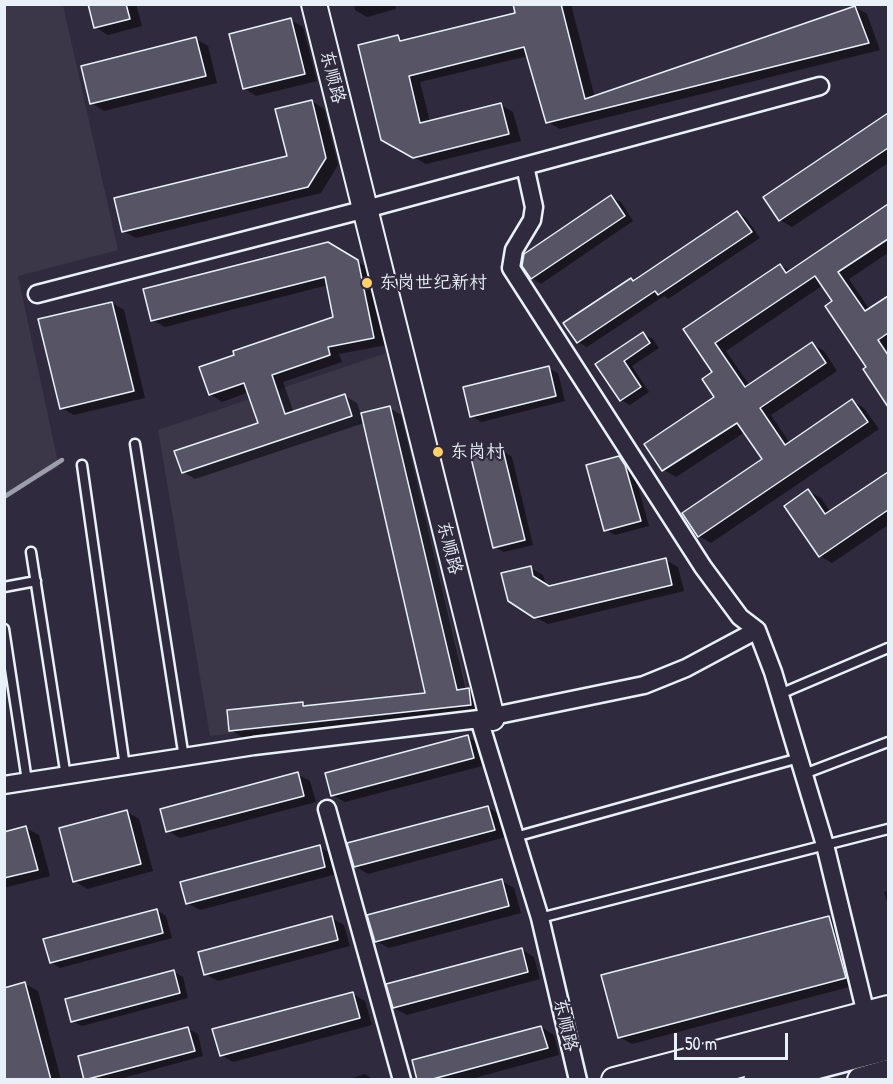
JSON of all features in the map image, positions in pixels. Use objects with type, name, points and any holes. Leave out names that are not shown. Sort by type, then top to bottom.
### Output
[{"type":"main road","points":[[677,1080],[881,1015]]},
{"type":"main road","points":[[758,1080],[888,1046]]},
{"type":"street","name":"东顺路","points":[[314,4],[366,209],[485,718],[515,837],[540,918],[578,1080]]},
{"type":"street","points":[[37,294],[366,209],[820,86]]},
{"type":"street","points":[[525,166],[534,207],[532,220],[514,250],[511,268],[703,567],[740,617],[757,630],[780,694],[825,845],[881,1015],[614,1080]]},
{"type":"street","points":[[4,785],[184,758],[485,718],[644,685],[686,668],[757,630]]},
{"type":"street","points":[[327,809],[402,1080]]},
{"type":"street","points":[[860,1080],[888,1072]]},
{"type":"lane","points":[[135,444],[184,758]]},
{"type":"lane","points":[[82,465],[125,767]]},
{"type":"lane","points":[[32,552],[67,777]]},
{"type":"lane","points":[[4,587],[36,581]]},
{"type":"lane","points":[[4,629],[27,781]]},
{"type":"lane","points":[[780,694],[888,648]]},
{"type":"lane","points":[[515,837],[888,742]]},
{"type":"lane","points":[[540,918],[888,829]]},
{"type":"shaded area","points":[[5,4],[63,5],[118,250],[18,276],[59,467],[5,496]]},
{"type":"shaded area","points":[[386,353],[471,705],[210,736],[158,430]]},
{"type":"building","points":[[88,4],[126,4],[130,19],[94,28]]},
{"type":"building","points":[[513,4],[561,4],[585,99],[855,6],[869,43],[546,123],[524,47],[409,76],[420,123],[501,103],[509,134],[413,158],[381,140],[358,45],[398,35],[400,41],[515,13]]},
{"type":"building","points":[[291,18],[305,74],[243,89],[229,34]]},
{"type":"building","points":[[196,37],[206,76],[90,104],[81,66]]},
{"type":"building","points":[[312,100],[326,158],[308,187],[122,232],[114,198],[287,156],[275,109]]},
{"type":"building","points":[[888,113],[888,148],[779,221],[763,197]]},
{"type":"building","points":[[611,195],[625,216],[531,279],[522,266],[524,254]]},
{"type":"building","points":[[888,204],[888,239],[838,272],[865,311],[888,296],[888,333],[878,340],[888,355],[888,407],[863,369],[866,367],[825,306],[832,301],[815,276],[715,343],[745,387],[812,342],[826,363],[760,408],[785,445],[852,399],[868,422],[698,537],[682,513],[762,459],[737,423],[662,471],[644,444],[714,397],[702,379],[712,372],[683,329],[780,264],[786,273]]},
{"type":"building","points":[[737,211],[752,232],[658,295],[655,291],[577,343],[563,323],[631,278],[633,281]]},
{"type":"building","points":[[328,242],[358,260],[374,338],[328,347],[330,355],[272,375],[285,414],[345,394],[352,416],[182,473],[174,451],[258,423],[244,383],[209,395],[199,367],[234,355],[233,351],[333,317],[325,277],[151,321],[143,289]]},
{"type":"building","points":[[112,302],[134,391],[60,409],[38,319]]},
{"type":"building","points":[[643,332],[650,343],[624,361],[641,387],[620,401],[595,364]]},
{"type":"building","points":[[549,366],[556,396],[470,417],[463,387]]},
{"type":"building","points":[[390,406],[457,690],[469,688],[471,705],[229,731],[227,710],[303,702],[303,706],[425,693],[361,413]]},
{"type":"building","points":[[503,450],[525,540],[493,548],[471,458]]},
{"type":"building","points":[[619,456],[625,465],[641,521],[604,531],[586,465]]},
{"type":"building","points":[[888,472],[888,510],[819,557],[784,506],[808,489],[825,514]]},
{"type":"building","points":[[666,558],[672,585],[534,618],[508,601],[501,573],[531,566],[533,576],[549,586]]},
{"type":"building","points":[[468,735],[474,758],[331,796],[325,773]]},
{"type":"building","points":[[298,772],[304,796],[166,832],[160,809]]},
{"type":"building","points":[[488,806],[495,830],[354,867],[347,843]]},
{"type":"building","points":[[127,810],[141,864],[73,882],[59,828]]},
{"type":"building","points":[[26,826],[38,870],[4,878],[4,832]]},
{"type":"building","points":[[320,845],[325,867],[186,904],[180,882]]},
{"type":"building","points":[[502,879],[509,906],[375,942],[367,915]]},
{"type":"building","points":[[157,909],[163,933],[50,963],[43,939]]},
{"type":"building","points":[[332,916],[338,940],[204,975],[198,952]]},
{"type":"building","points":[[829,916],[846,978],[618,1038],[601,975]]},
{"type":"building","points":[[522,948],[528,972],[393,1008],[386,984]]},
{"type":"building","points":[[174,970],[180,993],[71,1022],[65,999]]},
{"type":"building","points":[[25,982],[51,1080],[4,1080],[4,988]]},
{"type":"building","points":[[353,992],[360,1018],[220,1056],[212,1029]]},
{"type":"building","points":[[541,1026],[548,1048],[429,1080],[417,1080],[412,1060]]},
{"type":"building","points":[[188,1027],[195,1051],[84,1080],[78,1056]]},
{"type":"waterway","points":[[4,497],[62,460]]},
{"type":"place","name":"东岗世纪新村","points":[[367,283]]},
{"type":"place","name":"东岗村","points":[[438,452]]}]
